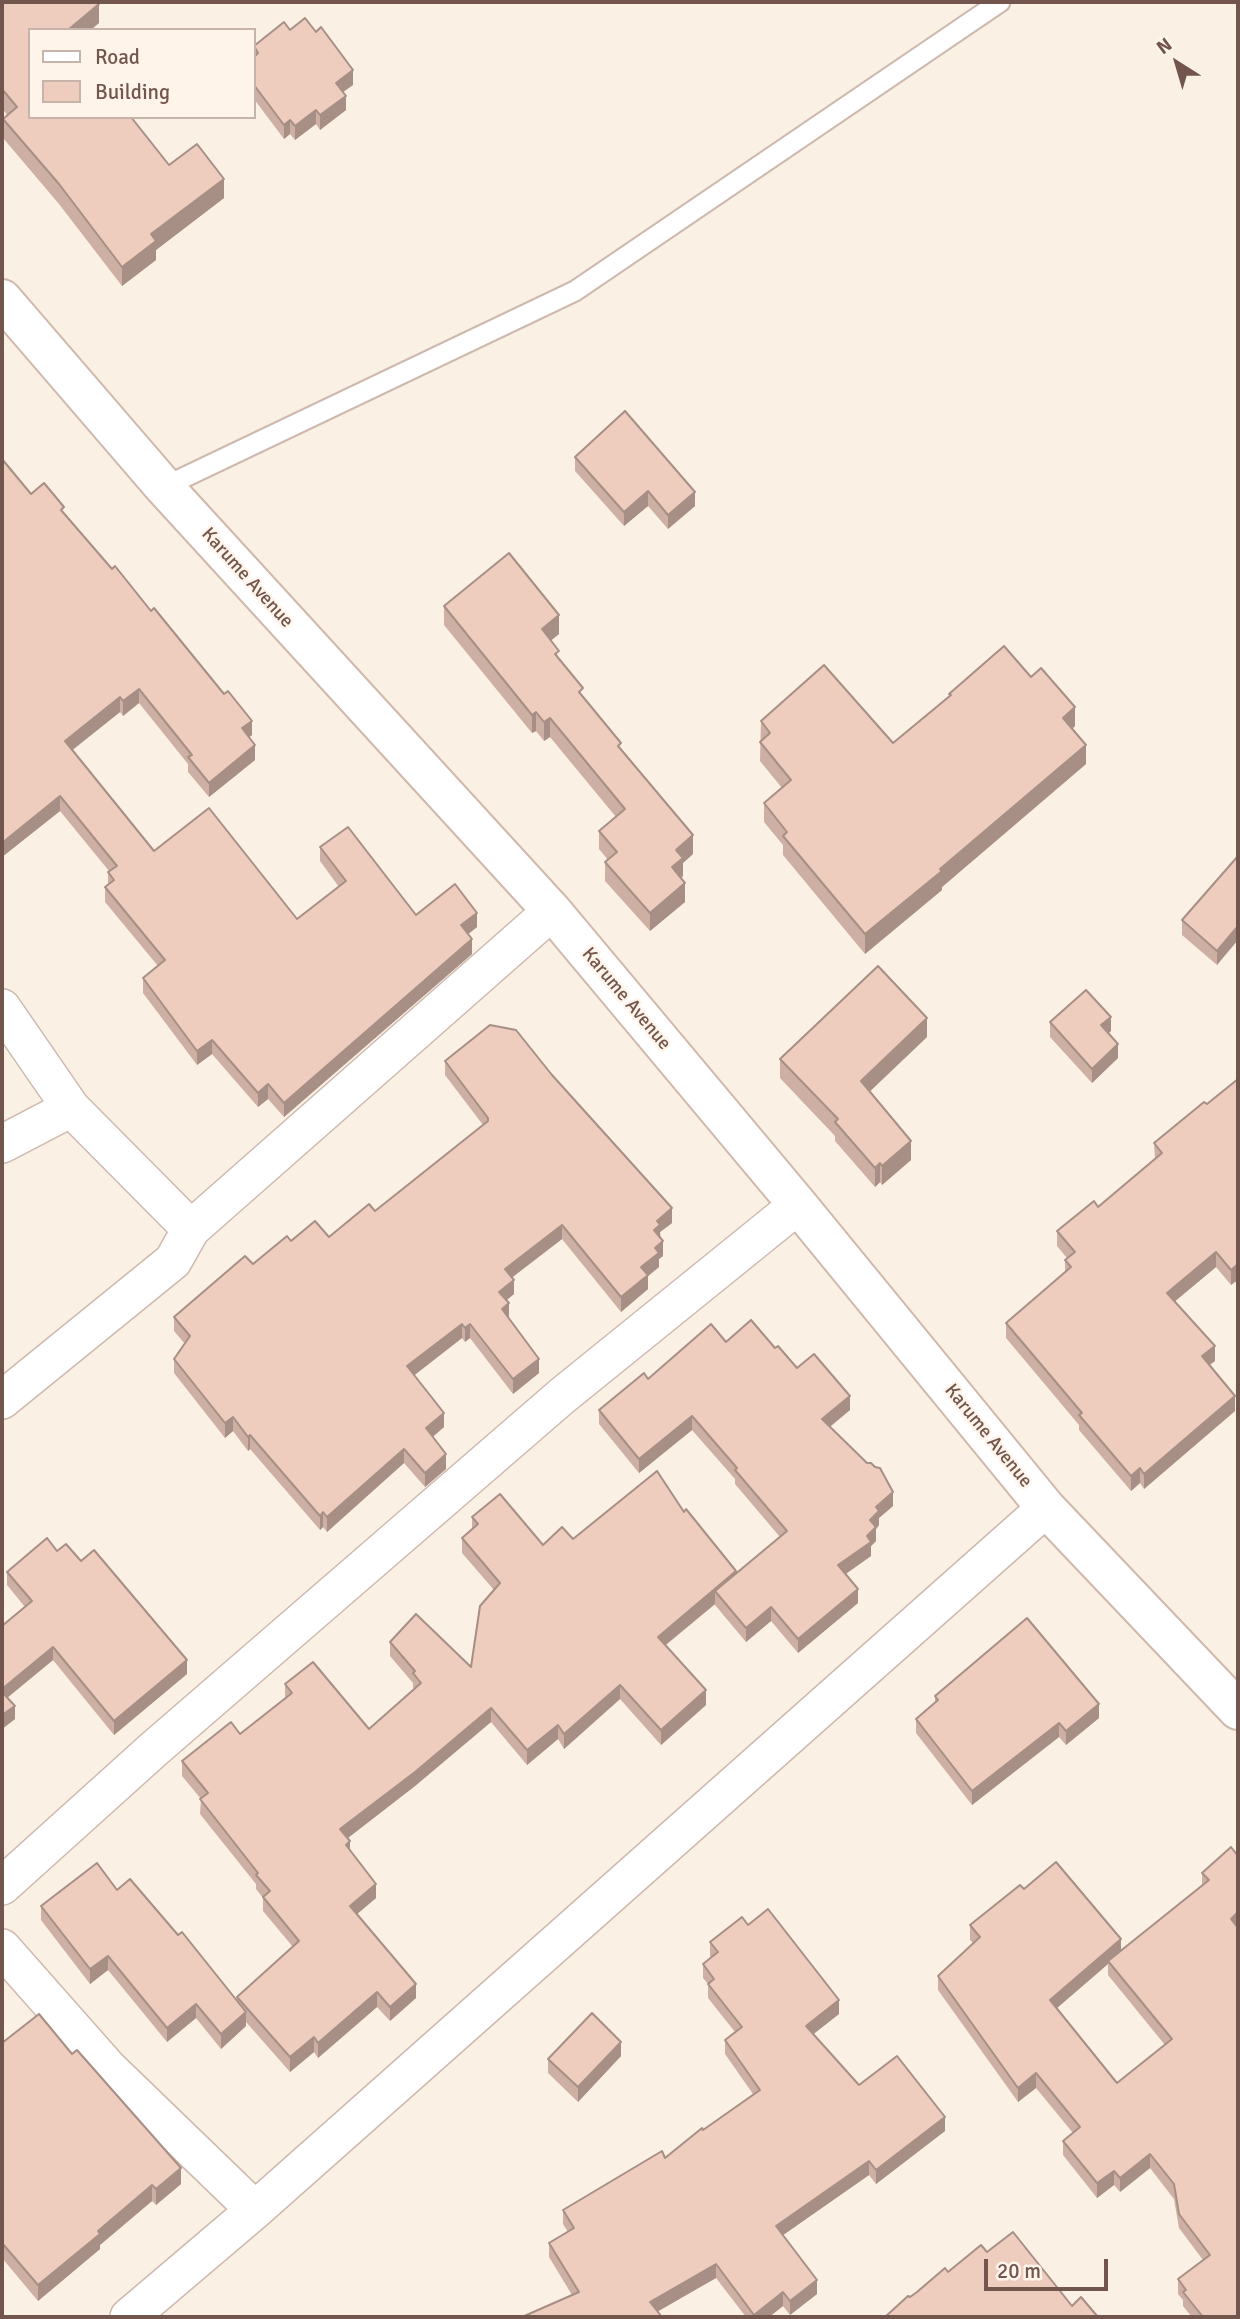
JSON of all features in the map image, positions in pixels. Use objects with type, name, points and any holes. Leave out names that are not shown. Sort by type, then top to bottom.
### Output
[{"type":"main road","name":"Karume Avenue","points":[[2,299],[164,486],[552,911],[1046,1508],[1238,1710]]},
{"type":"street","points":[[2,1400],[173,1261],[191,1229],[552,911]]},
{"type":"street","points":[[2,1009],[71,1108],[191,1229]]},
{"type":"street","points":[[2,1144],[71,1108]]},
{"type":"street","points":[[2,1886],[154,1749],[562,1396],[798,1205]]},
{"type":"street","points":[[129,2317],[255,2210],[1046,1508]]},
{"type":"street","points":[[2,1948],[108,2068],[255,2210]]},
{"type":"lane","points":[[164,486],[575,291],[1000,2]]},
{"type":"building","points":[[2,2],[98,2],[99,4],[70,28],[28,28],[28,119],[133,119],[169,165],[197,144],[224,179],[151,234],[156,241],[122,267],[59,184],[3,119],[17,107],[2,89]]},
{"type":"building","points":[[305,18],[316,32],[321,27],[353,70],[336,83],[346,96],[320,115],[316,110],[295,126],[290,120],[284,125],[256,88],[256,44],[284,22],[290,30]]},
{"type":"building","points":[[625,411],[695,492],[668,515],[648,491],[624,512],[575,457]]},
{"type":"building","points":[[2,459],[31,494],[44,483],[64,507],[61,510],[112,569],[115,566],[151,611],[154,608],[224,694],[228,691],[252,721],[242,728],[255,745],[209,783],[188,757],[192,755],[139,689],[123,701],[120,697],[65,741],[154,851],[209,808],[297,919],[346,881],[320,847],[348,827],[416,915],[455,884],[477,913],[461,925],[472,939],[284,1103],[268,1084],[258,1093],[212,1040],[197,1051],[143,978],[165,960],[105,887],[114,880],[108,872],[117,866],[60,796],[2,843]]},
{"type":"building","points":[[509,553],[559,615],[542,629],[559,651],[555,654],[583,688],[579,692],[621,743],[618,746],[693,835],[676,850],[683,858],[672,867],[685,883],[650,913],[605,862],[617,852],[599,831],[625,809],[550,718],[544,722],[536,712],[532,715],[444,606]]},
{"type":"building","points":[[1004,646],[1031,677],[1041,668],[1075,707],[1063,718],[1086,745],[940,869],[942,871],[865,934],[783,836],[787,832],[764,803],[791,780],[760,742],[770,733],[761,721],[824,665],[893,743]]},
{"type":"building","points":[[1238,856],[1238,926],[1217,951],[1182,920]]},
{"type":"building","points":[[878,966],[927,1018],[861,1081],[911,1141],[882,1166],[880,1163],[875,1168],[835,1122],[838,1119],[780,1059]]},
{"type":"building","points":[[1086,990],[1111,1017],[1101,1025],[1118,1044],[1092,1069],[1050,1022]]},
{"type":"building","points":[[490,1025],[516,1030],[552,1075],[672,1208],[657,1221],[660,1225],[654,1230],[663,1241],[655,1248],[659,1253],[641,1267],[648,1275],[621,1297],[562,1225],[505,1269],[514,1280],[499,1292],[509,1303],[502,1309],[539,1359],[513,1379],[470,1324],[465,1328],[462,1324],[407,1366],[444,1413],[426,1428],[446,1454],[425,1473],[404,1449],[327,1517],[323,1512],[320,1516],[233,1417],[225,1423],[174,1359],[190,1336],[174,1317],[245,1256],[253,1264],[287,1236],[291,1241],[315,1221],[329,1237],[369,1204],[375,1211],[488,1121],[445,1061]]},
{"type":"building","points":[[1238,1079],[1238,1264],[1231,1270],[1216,1252],[1167,1293],[1215,1346],[1202,1356],[1235,1396],[1144,1474],[1140,1468],[1131,1476],[1006,1323],[1071,1267],[1065,1260],[1075,1252],[1057,1231],[1094,1201],[1098,1207],[1162,1153],[1154,1143],[1204,1102],[1207,1104]]},
{"type":"building","points":[[751,1320],[797,1368],[814,1354],[850,1396],[822,1419],[867,1463],[880,1468],[893,1492],[876,1507],[879,1511],[870,1520],[876,1527],[867,1536],[871,1542],[838,1565],[858,1589],[798,1639],[771,1607],[746,1628],[715,1591],[787,1531],[692,1416],[639,1459],[599,1410],[644,1373],[648,1379],[711,1324],[726,1342]]},
{"type":"building","points":[[657,1471],[684,1512],[686,1509],[736,1571],[658,1637],[706,1690],[661,1730],[620,1685],[564,1734],[558,1725],[527,1750],[491,1708],[415,1772],[340,1829],[350,1841],[346,1845],[376,1884],[350,1906],[416,1984],[390,2007],[377,1992],[318,2043],[314,2037],[290,2057],[237,1997],[299,1941],[263,1897],[270,1891],[200,1799],[208,1793],[182,1761],[231,1722],[240,1734],[292,1693],[285,1684],[313,1662],[369,1729],[421,1683],[413,1673],[415,1671],[390,1642],[416,1614],[471,1667],[480,1606],[500,1583],[462,1538],[478,1524],[472,1517],[500,1494],[543,1545],[562,1527],[573,1539]]},
{"type":"building","points":[[47,1538],[57,1551],[66,1544],[81,1561],[94,1550],[187,1660],[114,1721],[53,1647],[2,1689],[2,1626],[32,1601],[7,1572]]},
{"type":"building","points":[[1027,1618],[1099,1704],[1066,1731],[1059,1723],[972,1791],[916,1719],[938,1700],[935,1696]]},
{"type":"building","points":[[2,1692],[15,1706],[2,1715]]},
{"type":"building","points":[[1231,1847],[1238,1856],[1238,1912],[1231,1919],[1238,1928],[1238,2317],[1203,2317],[1183,2292],[1186,2290],[1178,2279],[1210,2255],[1179,2214],[1174,2184],[1150,2154],[1120,2178],[1114,2171],[1097,2183],[1063,2141],[1080,2127],[1036,2073],[1018,2088],[938,1976],[980,1937],[970,1925],[1020,1885],[1024,1889],[1056,1862],[1121,1939],[1050,2000],[1117,2083],[1172,2039],[1108,1961],[1209,1880],[1202,1873]]},
{"type":"building","points":[[97,1863],[117,1890],[130,1879],[178,1935],[182,1932],[246,2012],[221,2034],[196,2004],[167,2028],[108,1956],[90,1969],[41,1906]]},
{"type":"building","points":[[768,1909],[839,2000],[806,2026],[859,2085],[897,2056],[945,2117],[876,2170],[869,2161],[776,2226],[817,2280],[790,2301],[783,2292],[754,2315],[716,2264],[650,2302],[662,2317],[522,2317],[579,2292],[549,2243],[574,2228],[563,2210],[662,2151],[665,2158],[702,2128],[703,2130],[760,2090],[725,2040],[742,2027],[708,1984],[714,1979],[703,1964],[718,1952],[710,1942],[742,1917],[748,1925]]},
{"type":"building","points":[[592,2013],[621,2042],[578,2087],[548,2059]]},
{"type":"building","points":[[39,2014],[72,2054],[77,2050],[181,2168],[156,2189],[152,2185],[98,2231],[100,2234],[38,2285],[2,2243],[2,2043]]},
{"type":"building","points":[[1013,2232],[1072,2306],[1081,2297],[1098,2317],[885,2317],[945,2268],[948,2272],[981,2245],[987,2252]]}]
